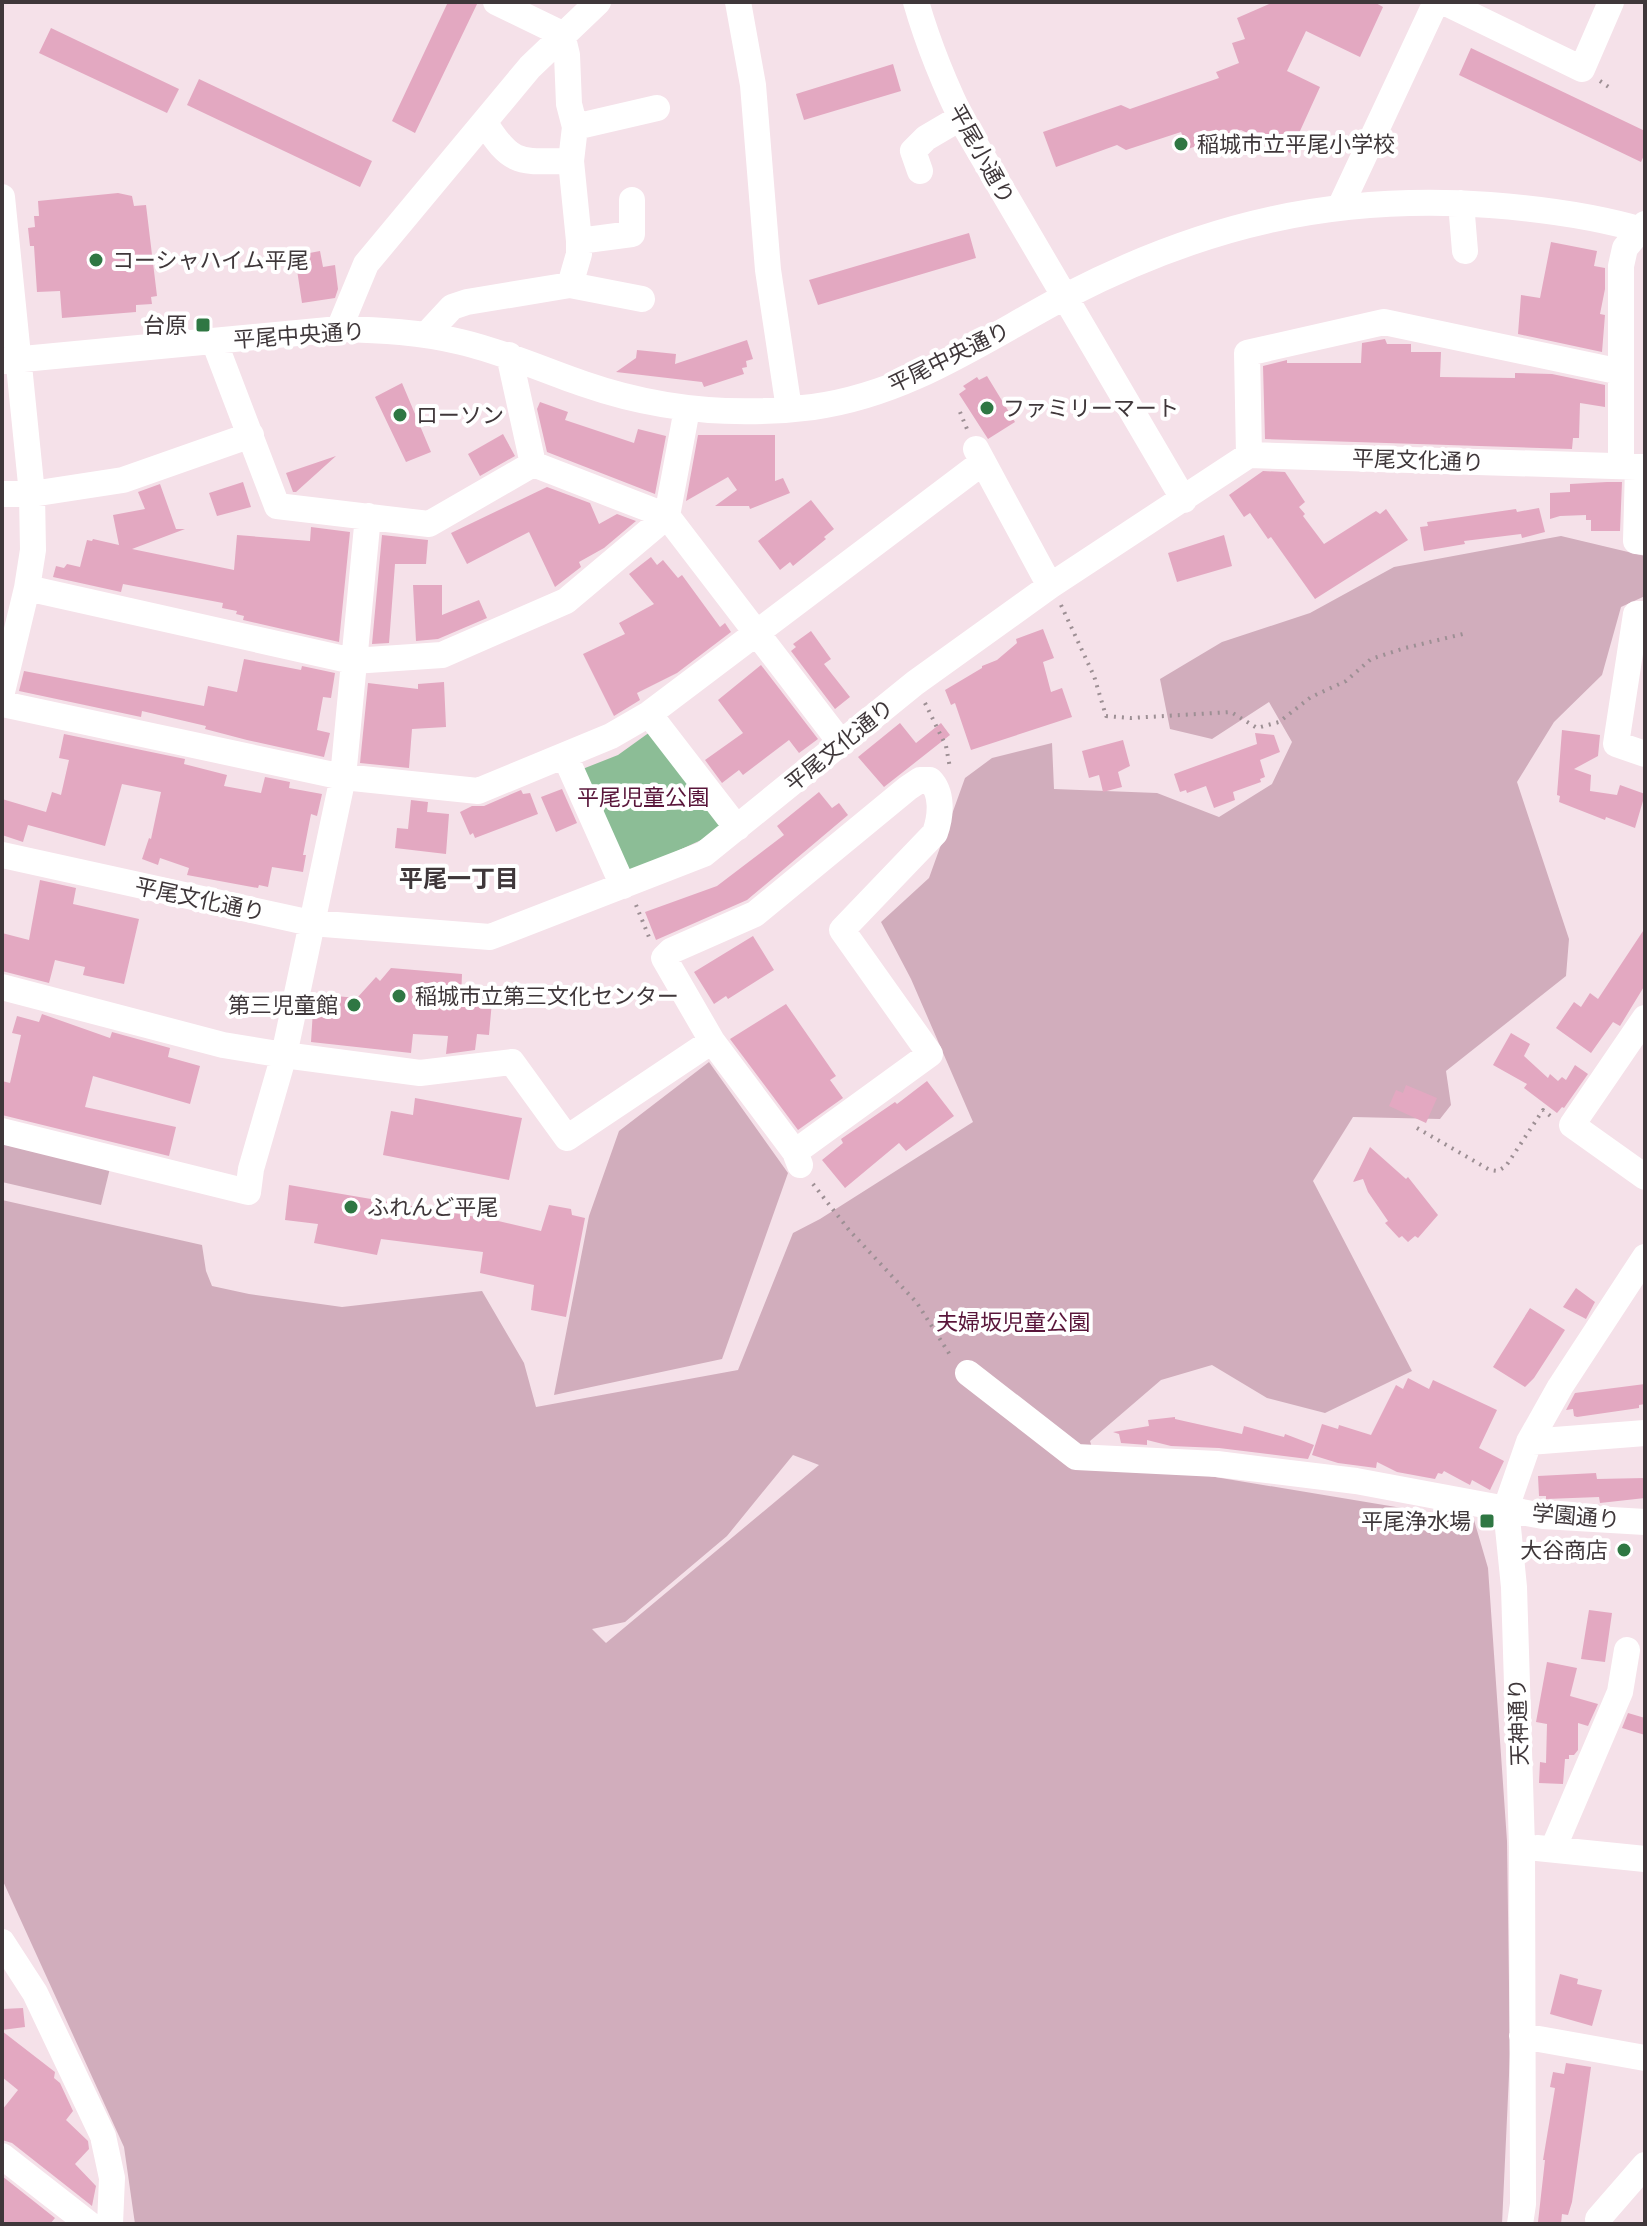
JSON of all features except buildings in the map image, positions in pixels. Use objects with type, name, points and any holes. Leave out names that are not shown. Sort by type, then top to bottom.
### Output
[{"type":"street","points":[[496,2],[562,34]]},
{"type":"street","points":[[339,329],[366,264],[530,67],[598,2]]},
{"type":"street","points":[[738,2],[753,85],[768,270],[789,409]]},
{"type":"street","name":"平尾小通り","points":[[916,2],[927,41],[960,118],[1184,500]]},
{"type":"street","points":[[1341,205],[1436,2]]},
{"type":"street","points":[[1444,2],[1582,69],[1611,2]]},
{"type":"street","points":[[562,34],[567,55],[569,104],[575,127],[571,161],[579,241],[579,254],[570,285]]},
{"type":"street","points":[[575,127],[657,108]]},
{"type":"street","points":[[920,171],[913,151],[926,138],[960,118]]},
{"type":"street","points":[[485,123],[498,144],[520,161],[571,161]]},
{"type":"street","points":[[2,197],[10,361],[32,494],[33,550],[2,692]]},
{"type":"street","points":[[579,241],[632,234],[632,200]]},
{"type":"street","points":[[1461,203],[1465,251]]},
{"type":"street","name":"平尾中央通り","points":[[10,361],[339,329],[426,335],[509,355],[584,384],[640,401],[687,409],[732,413],[814,407],[904,383],[1148,257],[1207,235],[1272,218],[1341,205],[1461,203],[1525,207],[1643,228]]},
{"type":"street","points":[[1643,228],[1625,248],[1621,266],[1621,372],[1635,467],[1636,541],[1645,542]]},
{"type":"street","points":[[426,335],[452,307],[467,302],[570,285],[642,299]]},
{"type":"street","points":[[1249,455],[1247,353],[1384,322],[1621,372]]},
{"type":"street","points":[[214,341],[277,506],[429,524],[533,464]]},
{"type":"street","points":[[509,355],[533,464]]},
{"type":"street","points":[[27,588],[353,661],[442,655],[566,601],[667,516],[687,409]]},
{"type":"street","points":[[2,494],[32,494],[123,480],[251,435]]},
{"type":"street","points":[[2,704],[343,777],[478,791],[611,736],[649,714],[758,633],[979,454],[1050,586]]},
{"type":"street","name":"平尾文化通り","points":[[2,855],[311,923],[490,937],[704,854],[915,683],[1050,586],[1249,455],[1635,467]]},
{"type":"street","points":[[533,464],[667,516],[841,743]]},
{"type":"street","points":[[2,1131],[248,1192],[251,1169],[284,1055],[343,777],[368,516]]},
{"type":"street","points":[[1645,614],[1636,614],[1616,744],[1645,754]]},
{"type":"street","points":[[649,714],[737,828]]},
{"type":"street","points":[[565,756],[626,885]]},
{"type":"street","points":[[920,780],[930,780],[937,787],[940,803],[935,833],[842,930],[930,1054],[797,1159],[712,1041],[664,958],[671,951],[755,914],[908,788],[920,780]]},
{"type":"street","points":[[2,987],[223,1045],[284,1055],[420,1073],[512,1062],[567,1138],[712,1041]]},
{"type":"street","points":[[1645,1018],[1572,1125],[1645,1177]]},
{"type":"street","name":"天神通り","points":[[1520,2224],[1523,2204],[1522,1847],[1514,1587],[1506,1508],[1529,1442],[1560,1387],[1645,1257]]},
{"type":"street","name":"学園通り","points":[[968,1373],[1076,1457],[1217,1464],[1356,1481],[1543,1516],[1645,1522]]},
{"type":"street","points":[[1529,1442],[1645,1433]]},
{"type":"street","points":[[1553,1849],[1620,1692],[1627,1650]]},
{"type":"street","points":[[1522,1847],[1645,1859]]},
{"type":"street","points":[[2,1942],[35,1993],[103,2136],[112,2178],[110,2224]]},
{"type":"street","points":[[1522,2036],[1645,2058]]},
{"type":"street","points":[[2,2156],[89,2224]]},
{"type":"street","points":[[1599,2224],[1598,2219],[1645,2165]]},
{"type":"path","points":[[1050,586],[1079,641],[1106,716],[1131,718],[1231,712],[1257,728],[1279,722],[1319,692],[1346,681],[1371,659],[1467,633]]},
{"type":"path","points":[[915,683],[946,746],[950,767]]},
{"type":"path","points":[[626,885],[655,953]]},
{"type":"path","points":[[1417,1128],[1490,1170],[1498,1171],[1506,1166],[1543,1110],[1564,1125],[1572,1125]]},
{"type":"path","points":[[797,1159],[849,1230],[917,1303],[948,1355],[968,1373]]},
{"type":"green space","name":"夫婦坂児童公園","points":[[1561,536],[1645,556],[1645,596],[1621,607],[1602,675],[1554,722],[1517,782],[1569,939],[1566,976],[1446,1071],[1451,1105],[1440,1119],[1353,1117],[1313,1181],[1412,1371],[1325,1413],[1267,1398],[1212,1365],[1161,1380],[1090,1441],[1095,1457],[1474,1520],[1488,1568],[1507,1841],[1510,2054],[1502,2224],[135,2224],[124,2147],[2,1879],[2,1200],[202,1245],[212,1286],[249,1294],[342,1307],[482,1291],[524,1363],[536,1407],[738,1370],[793,1233],[973,1122],[911,979],[881,922],[929,878],[965,778],[992,758],[1052,743],[1054,789],[1157,793],[1219,817],[1272,784],[1292,742],[1269,702],[1212,739],[1170,729],[1160,679],[1222,642],[1310,613],[1394,567]],"holes":[[[793,1455],[819,1465],[606,1643],[592,1629],[625,1622],[727,1536]]]},
{"type":"green space","points":[[709,1062],[788,1173],[722,1359],[554,1395],[589,1216],[619,1131]]},
{"type":"green space","points":[[2,1135],[111,1164],[101,1205],[2,1182]]},
{"type":"shaded area","name":"平尾児童公園","points":[[650,732],[724,826],[710,836],[627,874],[580,770],[618,755]]},
{"type":"place","name":"稲城市立平尾小学校","points":[[1181,144]]},
{"type":"place","name":"コーシャハイム平尾","points":[[96,260]]},
{"type":"place","name":"台原","points":[[203,325]]},
{"type":"place","name":"ファミリーマート","points":[[987,408]]},
{"type":"place","name":"ローソン","points":[[400,415]]},
{"type":"place","name":"稲城市立第三文化センター","points":[[399,996]]},
{"type":"place","name":"第三児童館","points":[[354,1005]]},
{"type":"place","name":"ふれんど平尾","points":[[351,1207]]},
{"type":"place","name":"平尾浄水場","points":[[1487,1521]]},
{"type":"place","name":"大谷商店","points":[[1624,1550]]},
{"type":"district","name":"平尾一丁目","points":[[459,879]]}]
